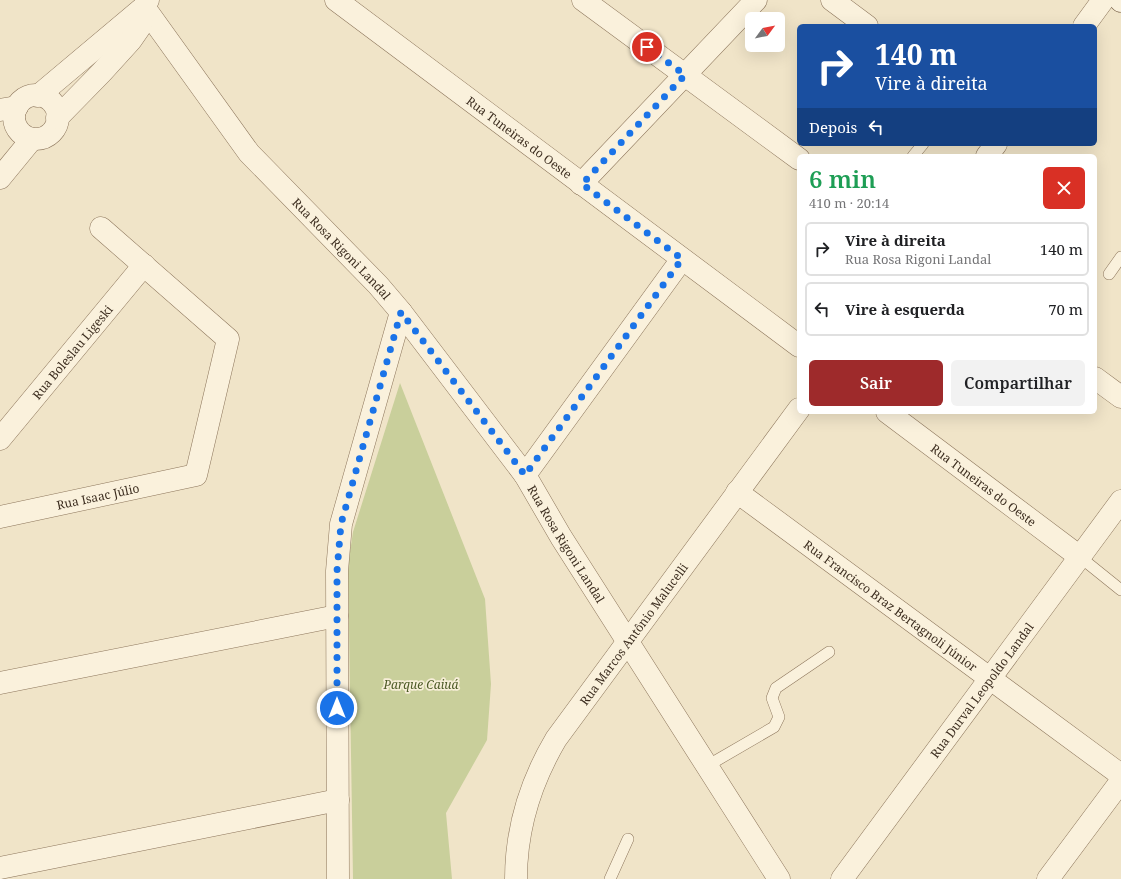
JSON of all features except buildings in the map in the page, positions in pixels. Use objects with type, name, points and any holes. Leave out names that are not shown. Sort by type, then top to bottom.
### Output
[{"type":"street","name":"Rua Tuneiras do Oeste","points":[[336,0],[797,345]]},
{"type":"street","points":[[583,0],[797,159]]},
{"type":"street","points":[[582,184],[756,0]]},
{"type":"street","points":[[832,0],[864,24]]},
{"type":"street","points":[[1085,24],[1103,0]]},
{"type":"street","points":[[38,96],[146,3]]},
{"type":"street","points":[[57,118],[54,105],[50,101],[38,96],[25,98],[8,109],[16,127],[25,136],[32,139],[47,136],[54,128],[57,118],[102,73],[131,40],[140,27],[146,3]]},
{"type":"street","name":"Rua Rosa Rigoni Landal","points":[[146,3],[249,153],[378,285],[401,312],[525,475],[561,537],[707,766],[773,877]]},
{"type":"street","points":[[0,178],[32,139]]},
{"type":"street","points":[[101,228],[144,266]]},
{"type":"street","points":[[525,475],[682,259]]},
{"type":"street","name":"Rua Boleslau Ligeski","points":[[0,439],[144,266]]},
{"type":"street","name":"Rua Isaac Júlio","points":[[0,517],[196,475],[228,340],[144,266]]},
{"type":"street","points":[[338,879],[337,558],[341,524],[401,312]]},
{"type":"street","points":[[1097,379],[1121,397]]},
{"type":"street","name":"Rua Marcos Antônio Malucelli","points":[[516,879],[516,860],[520,828],[528,795],[541,764],[556,740],[628,640],[797,412]]},
{"type":"street","name":"Rua Tuneiras do Oeste","points":[[890,414],[1080,556]]},
{"type":"street","name":"Rua Francisco Braz Bertagnoli Júnior","points":[[737,492],[1121,775]]},
{"type":"street","name":"Rua Durval Leopoldo Landal","points":[[842,879],[1121,501]]},
{"type":"street","points":[[0,683],[337,616]]},
{"type":"street","points":[[1048,879],[1121,781]]},
{"type":"street","points":[[0,868],[338,800]]},
{"type":"lane","points":[[915,154],[921,146]]},
{"type":"lane","points":[[1109,274],[1121,257]]},
{"type":"lane","points":[[1080,556],[1121,590]]},
{"type":"lane","points":[[707,766],[774,727],[779,717],[772,698],[776,688],[829,652]]},
{"type":"lane","points":[[610,879],[628,839]]},
{"type":"green space","name":"Parque Caiuá","points":[[400,383],[485,599],[491,684],[487,740],[446,813],[452,879],[353,879],[348,565],[353,532]]},
{"type":"route","points":[[337,708],[338,541],[341,524],[401,312],[525,475],[682,259],[582,184],[685,75],[647,47]]}]
